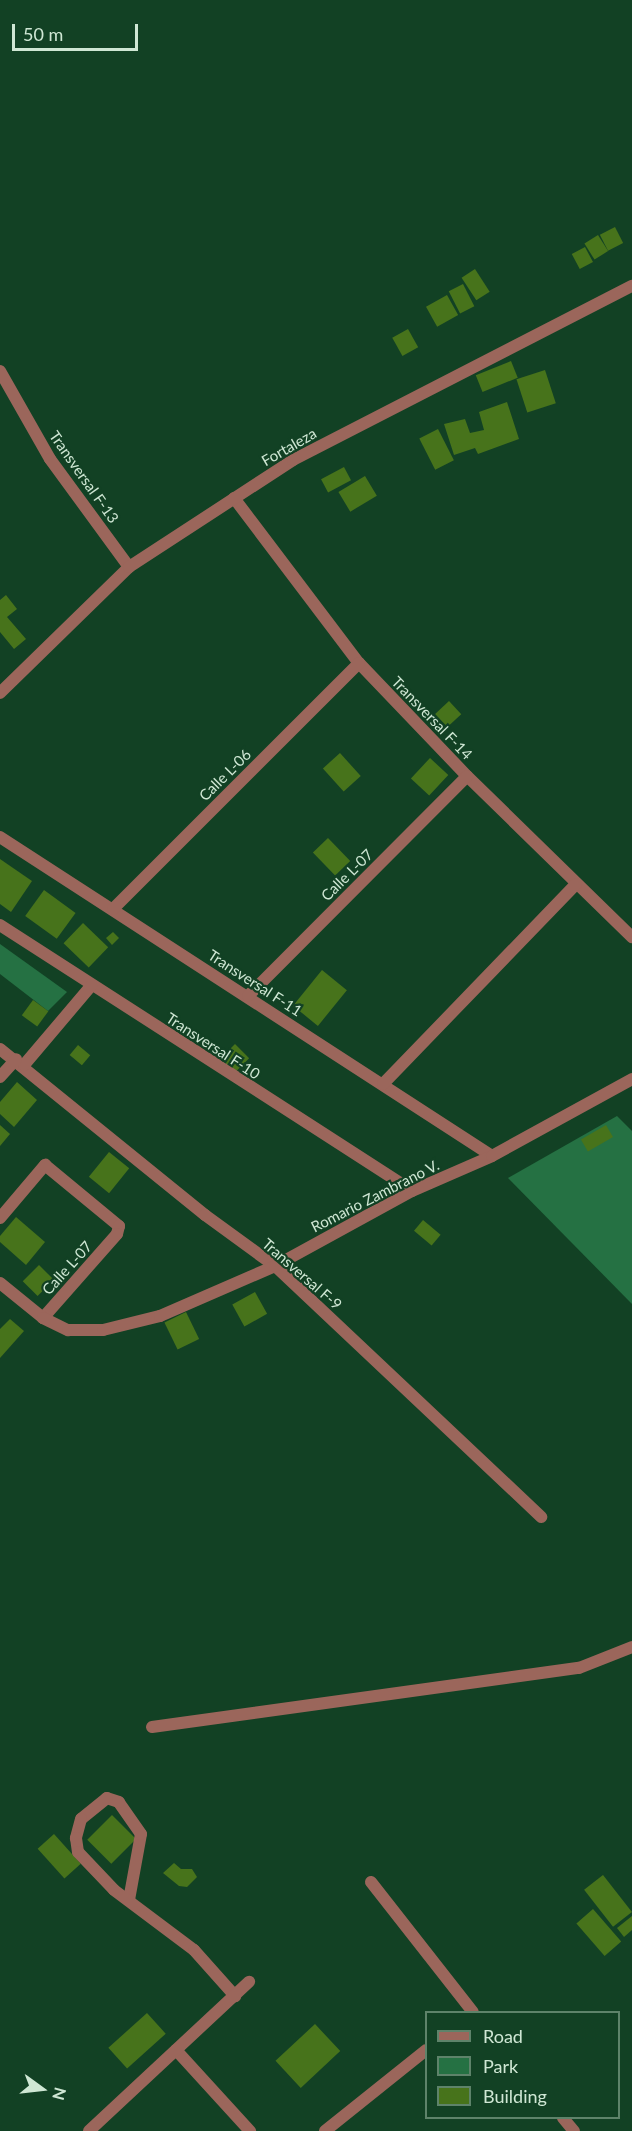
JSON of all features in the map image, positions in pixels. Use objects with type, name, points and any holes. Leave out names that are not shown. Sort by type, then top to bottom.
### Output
[{"type":"street","name":"Fortaleza","points":[[0,693],[129,567],[293,460],[632,286]]},
{"type":"street","name":"Transversal F-13","points":[[0,371],[50,459],[129,567]]},
{"type":"street","name":"Transversal F-14","points":[[234,498],[359,663],[467,776],[632,937]]},
{"type":"street","name":"Calle L-06","points":[[112,909],[359,663]]},
{"type":"street","name":"Calle L-07","points":[[248,996],[467,776]]},
{"type":"street","name":"Transversal F-11","points":[[0,837],[492,1156]]},
{"type":"street","points":[[383,1084],[576,884]]},
{"type":"street","name":"Transversal F-10","points":[[0,925],[412,1191]]},
{"type":"street","points":[[0,1077],[20,1062],[92,986]]},
{"type":"street","name":"Transversal F-9","points":[[0,1049],[20,1062],[206,1215],[275,1266],[541,1517]]},
{"type":"street","name":"Romario Zambrano V.","points":[[0,1283],[43,1318],[68,1330],[103,1330],[160,1316],[275,1266],[412,1191],[492,1156],[632,1079]]},
{"type":"street","name":"Calle L-07","points":[[0,1218],[45,1166],[119,1226],[117,1234],[43,1318]]},
{"type":"street","points":[[152,1727],[579,1668],[632,1647]]},
{"type":"street","points":[[129,1900],[141,1834],[119,1802],[107,1798],[81,1819],[76,1838],[78,1852],[129,1900],[194,1950],[234,1996]]},
{"type":"street","points":[[371,1882],[471,2011]]},
{"type":"street","points":[[89,2131],[249,1982]]},
{"type":"street","points":[[176,2050],[250,2131]]},
{"type":"street","points":[[326,2131],[425,2051]]},
{"type":"street","points":[[564,2119],[574,2131]]},
{"type":"green space","points":[[0,944],[67,992],[48,1011],[0,974]]},
{"type":"green space","points":[[617,1116],[632,1131],[632,1304],[508,1178]]},
{"type":"building","points":[[615,227],[623,243],[608,251],[600,235]]},
{"type":"building","points":[[598,235],[608,251],[594,260],[584,243]]},
{"type":"building","points":[[585,247],[593,262],[580,269],[572,254]]},
{"type":"building","points":[[475,269],[490,292],[476,300],[462,278]]},
{"type":"building","points":[[463,284],[474,306],[460,314],[449,291]]},
{"type":"building","points":[[447,295],[458,315],[437,327],[426,307]]},
{"type":"building","points":[[408,329],[418,347],[402,356],[392,338]]},
{"type":"building","points":[[511,361],[518,378],[483,392],[476,375]]},
{"type":"building","points":[[545,370],[556,403],[527,413],[516,379]]},
{"type":"building","points":[[507,402],[519,439],[478,454],[475,448],[454,455],[444,424],[465,419],[470,433],[484,430],[479,412]]},
{"type":"building","points":[[438,429],[454,460],[435,470],[419,439]]},
{"type":"building","points":[[344,467],[351,480],[328,492],[321,479]]},
{"type":"building","points":[[365,476],[377,496],[350,512],[338,492]]},
{"type":"building","points":[[6,595],[17,609],[7,617],[26,639],[14,649],[0,632],[0,600]]},
{"type":"building","points":[[449,701],[461,714],[447,727],[435,714]]},
{"type":"building","points":[[340,753],[361,776],[344,791],[323,768]]},
{"type":"building","points":[[430,758],[448,775],[429,796],[411,778]]},
{"type":"building","points":[[328,838],[350,861],[335,876],[313,853]]},
{"type":"building","points":[[0,859],[32,881],[11,912],[0,904]]},
{"type":"building","points":[[44,890],[76,913],[57,939],[25,916]]},
{"type":"building","points":[[83,923],[108,947],[89,967],[64,943]]},
{"type":"building","points":[[113,932],[119,938],[112,945],[106,938]]},
{"type":"building","points":[[322,970],[347,990],[318,1026],[293,1006]]},
{"type":"building","points":[[33,1000],[48,1011],[37,1027],[22,1015]]},
{"type":"building","points":[[235,1044],[249,1058],[233,1074],[219,1060]]},
{"type":"building","points":[[78,1045],[90,1055],[82,1065],[70,1055]]},
{"type":"building","points":[[17,1082],[37,1100],[14,1127],[0,1114],[0,1102]]},
{"type":"building","points":[[0,1125],[10,1134],[0,1146]]},
{"type":"building","points":[[606,1125],[613,1137],[588,1152],[581,1140]]},
{"type":"building","points":[[109,1152],[129,1168],[109,1193],[89,1177]]},
{"type":"building","points":[[16,1217],[45,1242],[26,1265],[0,1242],[0,1236]]},
{"type":"building","points":[[423,1220],[441,1235],[432,1246],[414,1231]]},
{"type":"building","points":[[39,1265],[54,1280],[38,1296],[23,1281]]},
{"type":"building","points":[[255,1292],[267,1314],[244,1326],[232,1305]]},
{"type":"building","points":[[186,1312],[199,1339],[178,1349],[164,1323]]},
{"type":"building","points":[[10,1319],[24,1331],[0,1358],[0,1329]]},
{"type":"building","points":[[112,1815],[136,1839],[111,1864],[87,1840]]},
{"type":"building","points":[[54,1834],[81,1864],[64,1878],[38,1849]]},
{"type":"building","points":[[174,1863],[181,1869],[192,1869],[197,1877],[187,1887],[179,1886],[163,1873]]},
{"type":"building","points":[[603,1875],[632,1912],[613,1927],[584,1890]]},
{"type":"building","points":[[593,1909],[621,1941],[605,1956],[576,1923]]},
{"type":"building","points":[[632,1916],[632,1930],[624,1937],[617,1928]]},
{"type":"building","points":[[147,2013],[166,2034],[127,2069],[108,2048]]},
{"type":"building","points":[[315,2024],[340,2051],[301,2088],[276,2061]]}]
